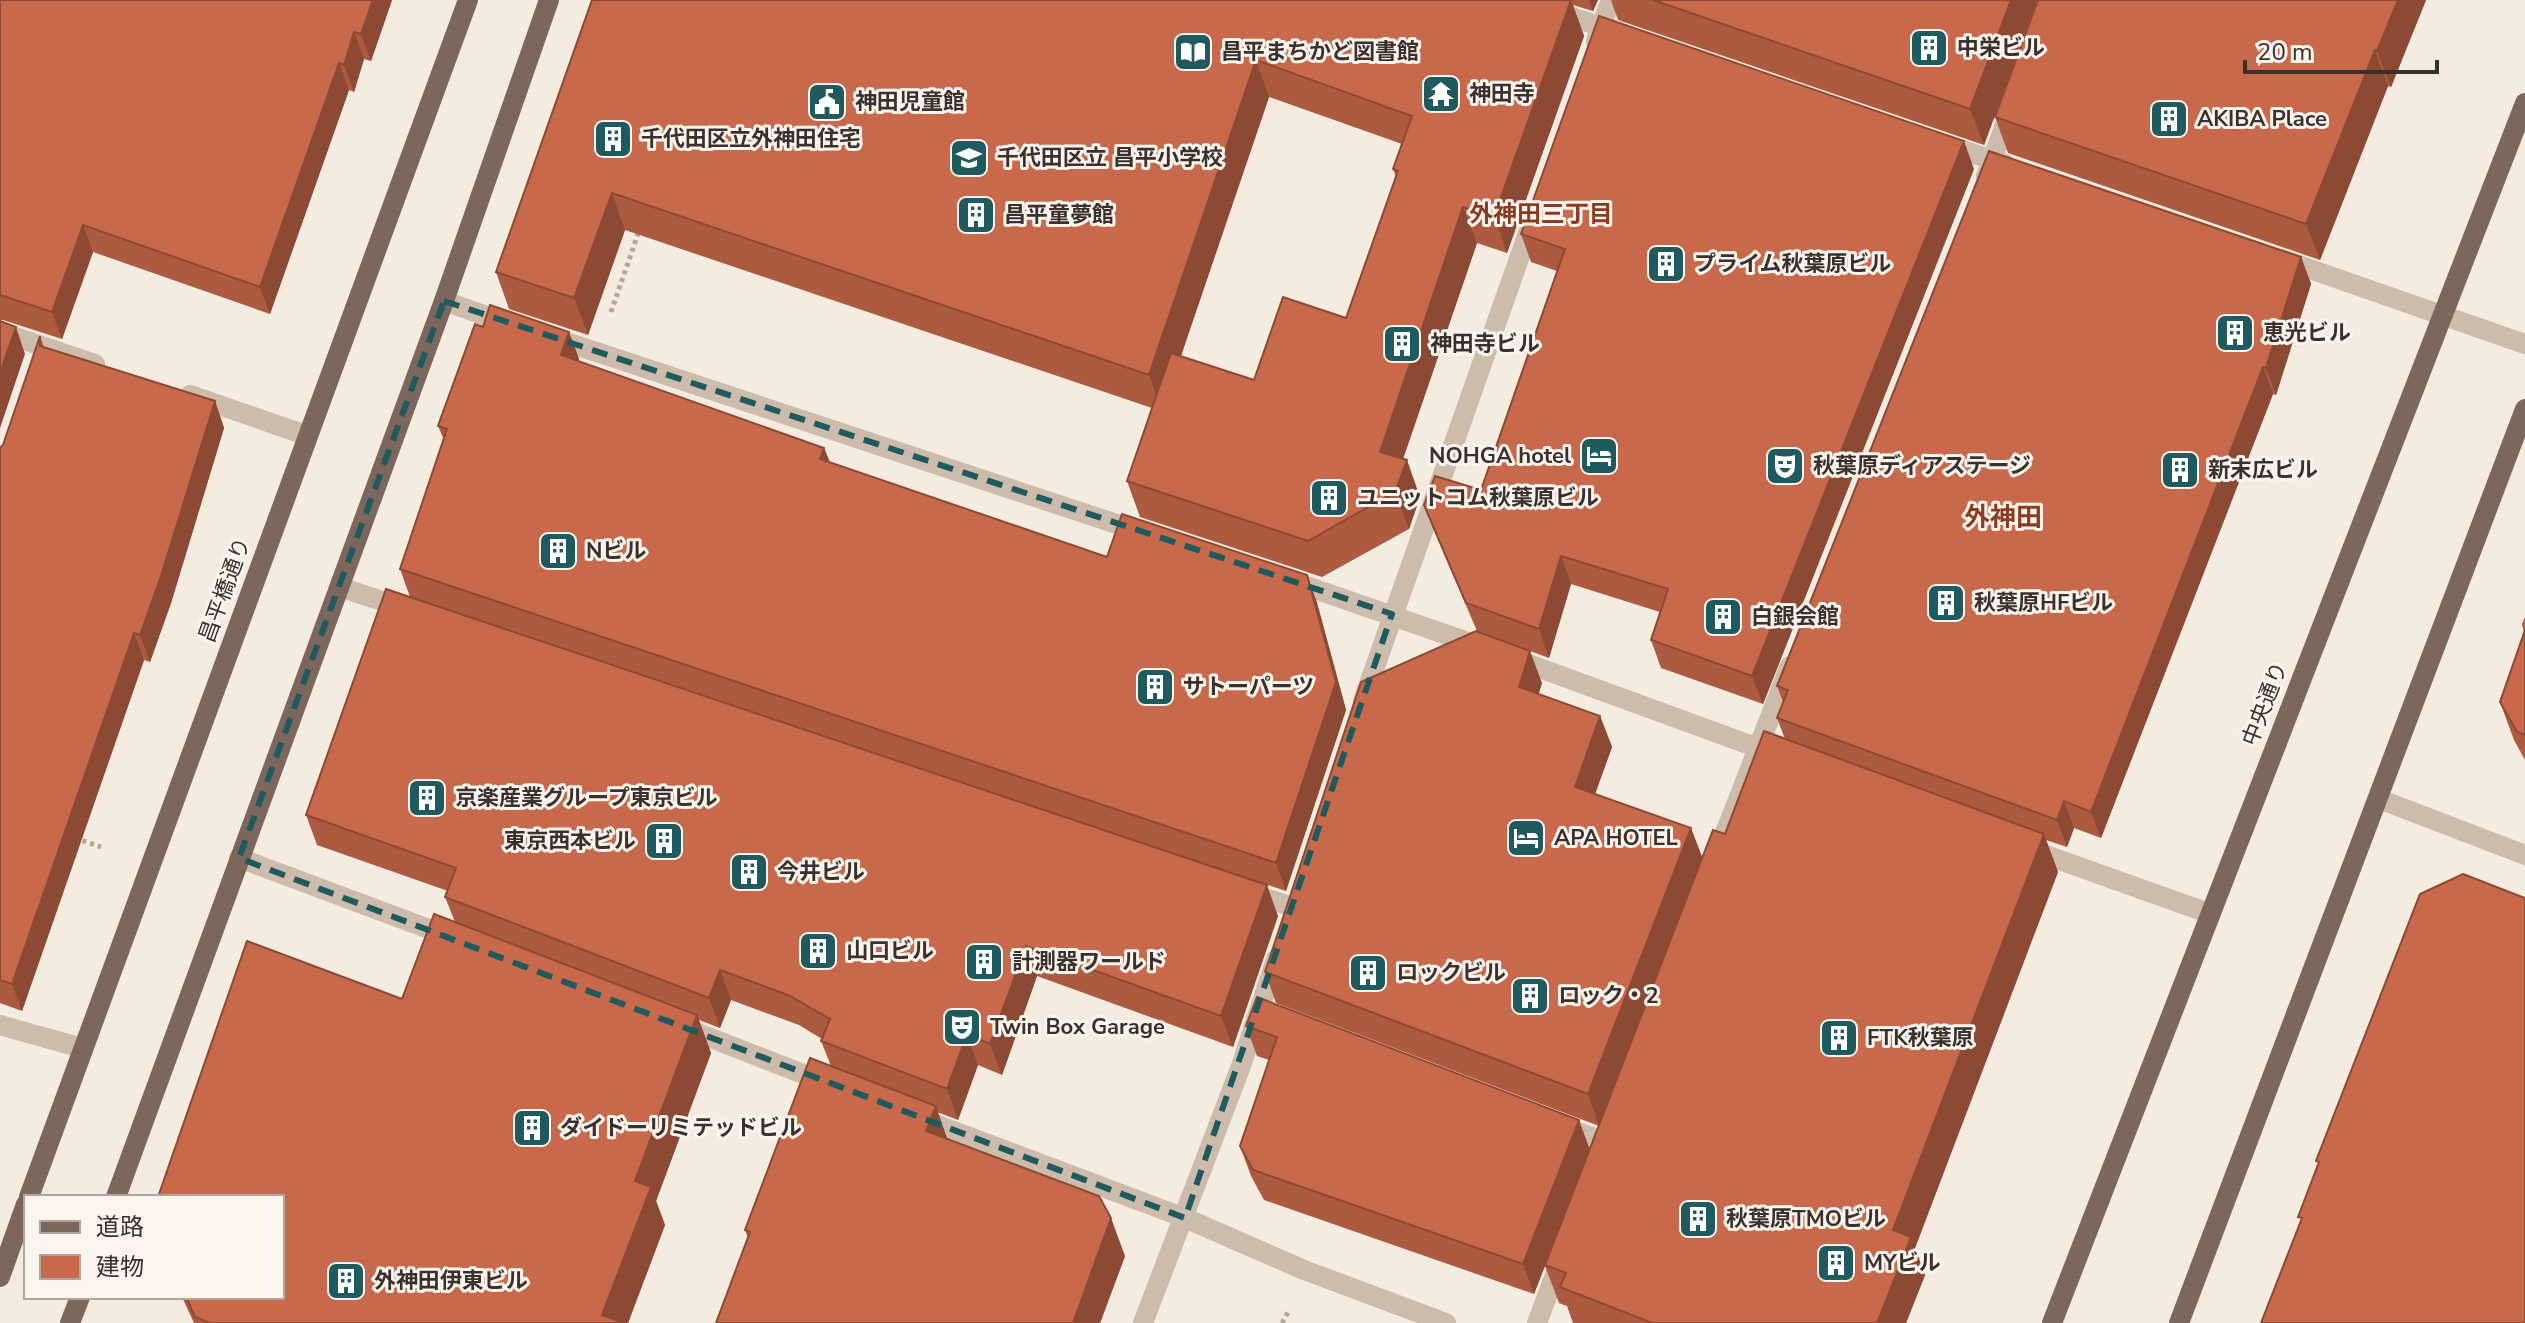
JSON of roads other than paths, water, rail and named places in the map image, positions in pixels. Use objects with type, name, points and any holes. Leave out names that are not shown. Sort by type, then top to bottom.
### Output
[{"type":"main road","name":"昌平橋通り","points":[[30,1195],[468,0]]},
{"type":"main road","points":[[117,1195],[444,301],[549,0]]},
{"type":"main road","name":"中央通り","points":[[2052,1323],[2525,103]]},
{"type":"main road","points":[[2179,1323],[2525,409]]},
{"type":"main road","points":[[0,1277],[24,1210]]},
{"type":"main road","points":[[70,1323],[79,1299]]},
{"type":"street","points":[[1520,0],[1631,37]]},
{"type":"street","points":[[1590,59],[1611,0]]},
{"type":"street","points":[[1980,190],[2019,87]]},
{"type":"street","points":[[1917,134],[2021,170]]},
{"type":"street","points":[[1357,717],[1541,195]]},
{"type":"street","points":[[2255,249],[2525,344]]},
{"type":"street","points":[[444,301],[1167,540]]},
{"type":"street","points":[[0,332],[40,353],[118,371]]},
{"type":"street","points":[[163,386],[306,435]]},
{"type":"street","points":[[1272,575],[1392,614],[1802,764]]},
{"type":"street","points":[[340,587],[419,613]]},
{"type":"street","points":[[1708,877],[1798,645]]},
{"type":"street","points":[[2379,799],[2525,855]]},
{"type":"street","points":[[2009,841],[2211,914]]},
{"type":"street","points":[[239,858],[470,945]]},
{"type":"street","points":[[1143,1323],[1267,1014],[1291,915],[1233,887]]},
{"type":"street","points":[[663,1020],[856,1094]]},
{"type":"street","points":[[0,1025],[82,1048]]},
{"type":"street","points":[[899,1111],[1185,1218],[1304,1270],[1446,1323]]},
{"type":"street","points":[[1534,1115],[1603,1149],[1615,1117]]},
{"type":"street","points":[[1537,1323],[1568,1240]]},
{"type":"place","name":"中栄ビル","points":[[1929,48]]},
{"type":"place","name":"昌平まちかど図書館","points":[[1193,52]]},
{"type":"place","name":"神田寺","points":[[1441,94]]},
{"type":"place","name":"神田児童館","points":[[827,102]]},
{"type":"place","name":"AKIBA Place","points":[[2169,119]]},
{"type":"place","name":"千代田区立外神田住宅","points":[[613,139]]},
{"type":"place","name":"千代田区立 昌平小学校","points":[[969,158]]},
{"type":"place","name":"昌平童夢館","points":[[976,215]]},
{"type":"place","name":"プライム秋葉原ビル","points":[[1666,264]]},
{"type":"place","name":"恵光ビル","points":[[2235,333]]},
{"type":"place","name":"神田寺ビル","points":[[1402,344]]},
{"type":"place","name":"NOHGA hotel","points":[[1599,456]]},
{"type":"place","name":"秋葉原ディアステージ","points":[[1785,466]]},
{"type":"place","name":"新末広ビル","points":[[2180,470]]},
{"type":"place","name":"ユニットコム秋葉原ビル","points":[[1329,498]]},
{"type":"place","name":"Nビル","points":[[558,551]]},
{"type":"place","name":"秋葉原HFビル","points":[[1946,603]]},
{"type":"place","name":"白銀会館","points":[[1723,617]]},
{"type":"place","name":"サトーパーツ","points":[[1155,687]]},
{"type":"place","name":"京楽産業グループ東京ビル","points":[[427,798]]},
{"type":"place","name":"APA HOTEL","points":[[1526,838]]},
{"type":"place","name":"東京西本ビル","points":[[664,841]]},
{"type":"place","name":"今井ビル","points":[[749,872]]},
{"type":"place","name":"山口ビル","points":[[818,951]]},
{"type":"place","name":"計測器ワールド","points":[[984,962]]},
{"type":"place","name":"ロックビル","points":[[1368,973]]},
{"type":"place","name":"ロック・2","points":[[1530,996]]},
{"type":"place","name":"Twin Box Garage","points":[[962,1027]]},
{"type":"place","name":"FTK秋葉原","points":[[1839,1038]]},
{"type":"place","name":"ダイドーリミテッドビル","points":[[532,1128]]},
{"type":"place","name":"秋葉原TMOビル","points":[[1698,1219]]},
{"type":"place","name":"MYビル","points":[[1836,1263]]},
{"type":"place","name":"外神田伊東ビル","points":[[346,1281]]},
{"type":"district","name":"外神田三丁目","points":[[1541,214]]},
{"type":"district","name":"外神田","points":[[2003,517]]}]
